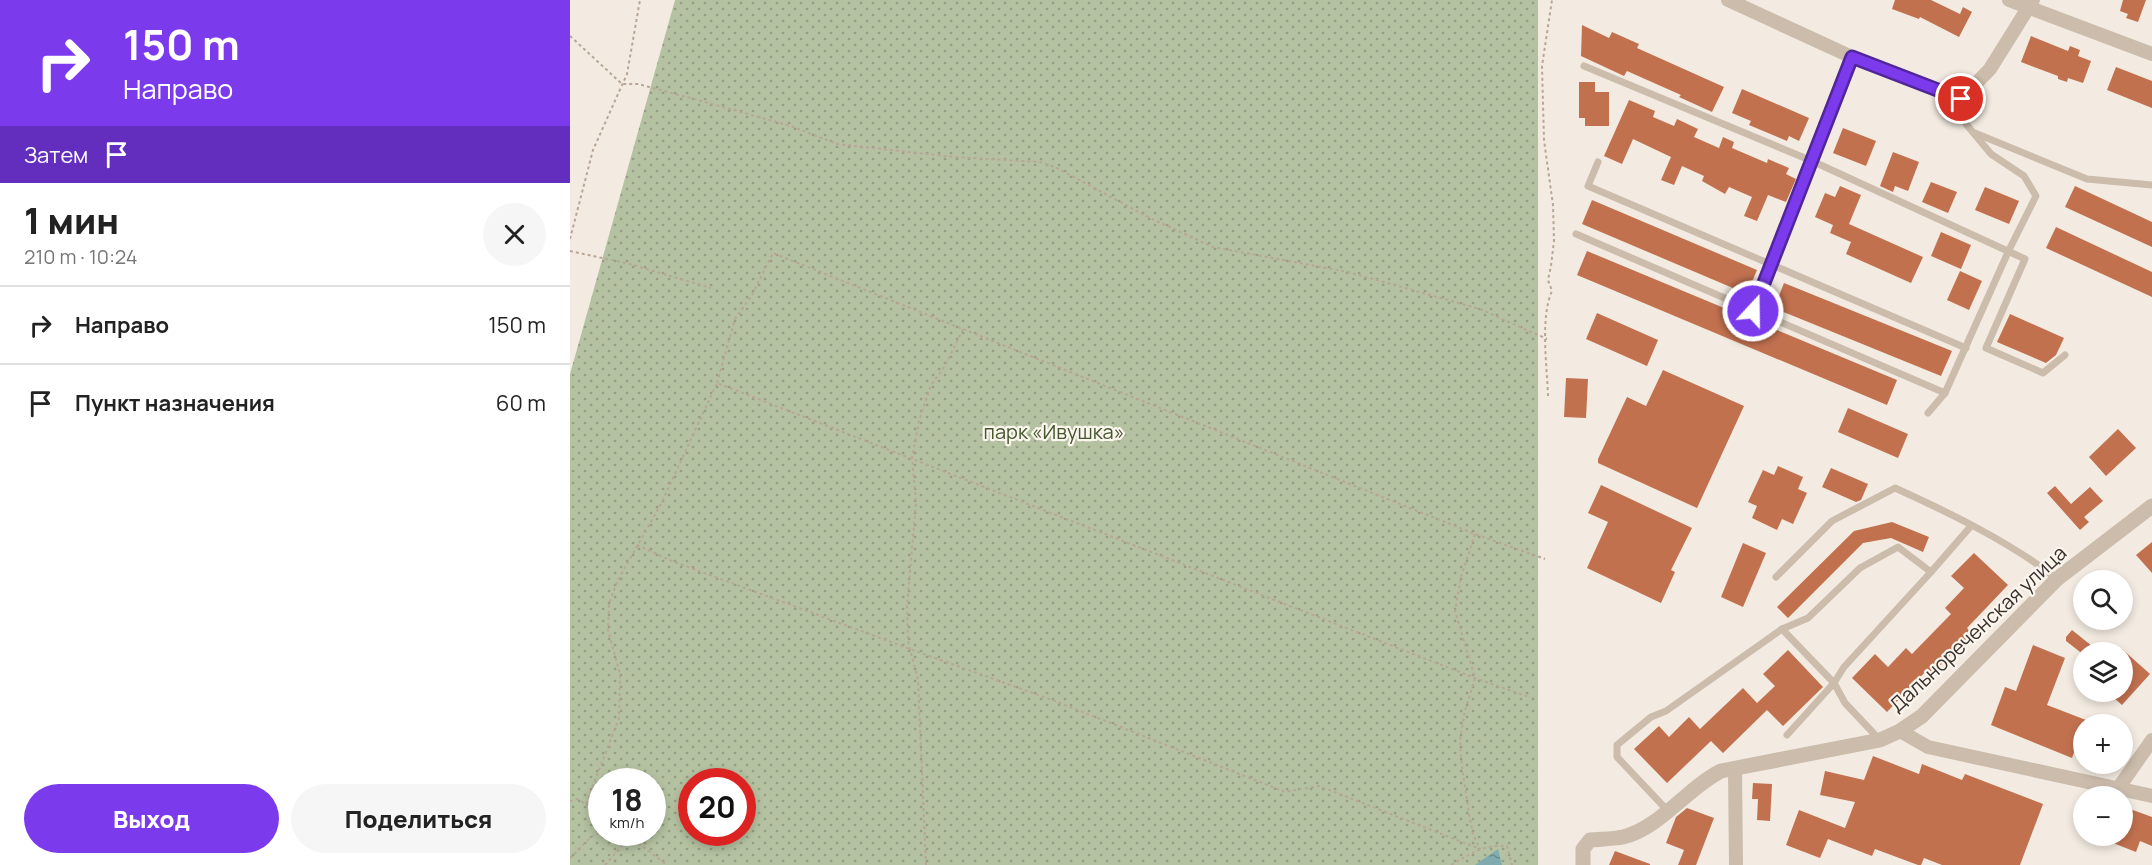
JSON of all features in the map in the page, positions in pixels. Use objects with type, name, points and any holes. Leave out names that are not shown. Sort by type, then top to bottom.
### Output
[{"type":"street","points":[[1728,0],[1852,57],[1961,99],[1989,69],[2031,4]]},
{"type":"street","points":[[2009,0],[2031,4],[2152,54]]},
{"type":"street","name":"Дальнореченская улица","points":[[1583,865],[1583,849],[1590,840],[1623,837],[1648,826],[1708,777],[1721,771],[1880,740],[1900,731],[1922,716],[2057,579],[2152,506]]},
{"type":"street","points":[[1900,731],[1928,747],[2099,786]]},
{"type":"street","points":[[2120,786],[2152,740]]},
{"type":"street","points":[[1735,769],[1740,865]]},
{"type":"street","points":[[2133,793],[2152,796]]},
{"type":"lane","points":[[1753,311],[1852,57]]},
{"type":"lane","points":[[1584,66],[1812,161],[2025,258],[1986,348],[2043,373],[2065,355]]},
{"type":"lane","points":[[1928,413],[1945,393],[2008,250],[2036,196],[2024,176],[1991,154],[1966,124],[1961,99]]},
{"type":"lane","points":[[1973,132],[2087,179],[2152,185]]},
{"type":"lane","points":[[1598,162],[1588,186],[1966,348]]},
{"type":"lane","points":[[1576,234],[1945,393]]},
{"type":"lane","points":[[1776,577],[1832,521],[1895,488],[1938,508],[2038,563],[2057,579]]},
{"type":"lane","points":[[1787,735],[1833,683],[1844,667],[1971,526]]},
{"type":"lane","points":[[1667,810],[1617,757],[1617,745],[1651,717],[1666,711],[1782,629],[1808,618],[1860,568],[1898,548],[1931,572]]},
{"type":"lane","points":[[1782,629],[1833,683],[1845,703],[1880,740]]},
{"type":"path","points":[[570,239],[593,150],[627,74],[640,0]]},
{"type":"path","points":[[1548,396],[1546,339],[1548,301],[1552,291],[1548,280],[1554,240],[1544,140],[1542,66],[1552,0]]},
{"type":"path","points":[[570,36],[622,84],[638,84],[705,102],[791,126],[837,144],[954,157],[1040,162],[1057,168],[1150,218],[1213,247],[1347,272],[1480,309],[1546,339]]},
{"type":"path","points":[[570,252],[630,264],[711,288]]},
{"type":"path","points":[[570,801],[577,799],[586,804],[619,718],[620,674],[608,630],[609,603],[618,580],[661,504],[717,383],[735,319],[752,295],[773,253],[1475,534],[1545,559]]},
{"type":"path","points":[[926,865],[918,680],[908,641],[907,607],[916,502],[912,458],[919,421],[931,385],[945,366],[963,328]]},
{"type":"path","points":[[717,383],[1475,678],[1529,696]]},
{"type":"path","points":[[1475,534],[1461,576],[1455,611],[1475,678],[1465,711],[1460,740],[1468,814],[1480,849]]},
{"type":"path","points":[[637,545],[672,561],[910,650],[1055,701],[1285,792],[1319,786],[1480,849]]},
{"type":"path","points":[[570,858],[588,840]]},
{"type":"path","points":[[1451,865],[1480,849],[1493,845],[1507,846],[1512,865]]},
{"type":"path","points":[[605,865],[622,846]]},
{"type":"path","points":[[638,846],[667,865]]},
{"type":"green space","name":"парк «Ивушка»","points":[[675,0],[1538,0],[1538,865],[570,865],[570,374]]},
{"type":"water","points":[[1498,849],[1502,865],[1475,865]]},
{"type":"building","points":[[1895,0],[1931,0],[1960,14],[1963,7],[1972,12],[1959,37],[1920,17],[1919,19],[1892,9]]},
{"type":"building","points":[[2123,0],[2146,0],[2138,22],[2126,18],[2128,14],[2120,11]]},
{"type":"building","points":[[1582,25],[1609,38],[1612,32],[1639,44],[1637,48],[1724,87],[1712,112],[1679,97],[1681,95],[1627,71],[1624,76],[1581,56]]},
{"type":"building","points":[[2031,36],[2068,51],[2070,46],[2080,50],[2078,56],[2091,61],[2083,83],[2068,78],[2067,82],[2058,79],[2058,76],[2021,62]]},
{"type":"building","points":[[2116,67],[2152,81],[2152,108],[2107,90]]},
{"type":"building","points":[[1579,82],[1595,82],[1595,92],[1609,92],[1609,126],[1585,126],[1585,118],[1579,118]]},
{"type":"building","points":[[1742,89],[1809,118],[1799,141],[1789,136],[1787,141],[1749,125],[1751,121],[1732,113]]},
{"type":"building","points":[[1629,100],[1655,111],[1653,117],[1674,126],[1677,119],[1698,129],[1694,137],[1719,148],[1723,137],[1734,142],[1732,148],[1767,163],[1768,159],[1789,168],[1786,174],[1796,179],[1786,202],[1768,195],[1757,221],[1744,216],[1752,197],[1729,187],[1725,194],[1702,181],[1704,176],[1682,166],[1674,185],[1661,180],[1671,157],[1633,139],[1622,164],[1604,156]]},
{"type":"building","points":[[1843,128],[1876,141],[1866,166],[1833,153]]},
{"type":"building","points":[[1893,152],[1919,162],[1908,191],[1895,186],[1893,192],[1880,186]]},
{"type":"building","points":[[1931,182],[1957,192],[1948,213],[1922,202]]},
{"type":"building","points":[[1840,186],[1861,195],[1849,224],[1923,257],[1911,283],[1846,254],[1851,242],[1830,233],[1833,225],[1815,217],[1825,193],[1835,197]]},
{"type":"building","points":[[2075,186],[2152,222],[2152,247],[2065,207]]},
{"type":"building","points":[[1985,187],[2019,201],[2009,224],[1975,210]]},
{"type":"building","points":[[1592,200],[1757,270],[1747,294],[1582,224]]},
{"type":"building","points":[[2056,227],[2152,272],[2152,297],[2046,248]]},
{"type":"building","points":[[1941,232],[1971,245],[1961,269],[1931,256]]},
{"type":"building","points":[[1587,251],[1897,380],[1887,405],[1577,275]]},
{"type":"building","points":[[1960,271],[1982,281],[1969,310],[1947,300]]},
{"type":"building","points":[[1784,283],[1952,351],[1941,376],[1774,308]]},
{"type":"building","points":[[1597,313],[1658,340],[1647,366],[1586,339]]},
{"type":"building","points":[[2010,314],[2064,338],[2056,355],[2046,363],[1997,342]]},
{"type":"building","points":[[1663,370],[1744,406],[1697,508],[1598,463],[1627,397],[1646,406]]},
{"type":"building","points":[[1566,378],[1588,379],[1586,418],[1564,417]]},
{"type":"building","points":[[1848,408],[1908,434],[1898,458],[1838,432]]},
{"type":"building","points":[[2118,429],[2136,448],[2106,476],[2089,457]]},
{"type":"building","points":[[1778,466],[1803,477],[1798,489],[1807,493],[1793,524],[1782,519],[1777,530],[1752,518],[1757,506],[1748,502],[1763,470],[1774,475]]},
{"type":"building","points":[[1831,468],[1868,484],[1861,500],[1856,502],[1822,487]]},
{"type":"building","points":[[1601,485],[1692,528],[1671,570],[1675,572],[1661,603],[1587,568],[1608,522],[1588,513]]},
{"type":"building","points":[[2055,486],[2071,504],[2090,487],[2103,501],[2084,517],[2089,522],[2080,530],[2047,493]]},
{"type":"building","points":[[1892,522],[1929,537],[1923,552],[1891,538],[1863,543],[1788,618],[1777,607],[1854,531]]},
{"type":"building","points":[[2152,542],[2152,573],[2136,555]]},
{"type":"building","points":[[1743,543],[1766,553],[1743,607],[1721,597]]},
{"type":"building","points":[[1974,553],[2008,585],[1967,628],[1972,633],[1932,674],[1927,670],[1887,712],[1852,678],[1875,654],[1888,667],[1906,648],[1912,654],[1951,614],[1945,608],[1964,588],[1951,576]]},
{"type":"building","points":[[2072,630],[2087,642],[2073,642],[2073,646],[2066,641],[2066,637]]},
{"type":"building","points":[[2033,645],[2065,658],[2047,705],[2073,715],[2072,758],[1991,725],[2005,687],[2016,691]]},
{"type":"building","points":[[1788,650],[1823,687],[1783,726],[1767,710],[1723,753],[1711,741],[1667,783],[1634,749],[1659,726],[1669,737],[1689,717],[1700,729],[1743,688],[1757,703],[1775,686],[1763,674]]},
{"type":"building","points":[[2133,659],[2150,674],[2133,693]]},
{"type":"building","points":[[1873,756],[1919,774],[1922,764],[1962,780],[1965,774],[2043,804],[2020,865],[1942,865],[1924,858],[1921,865],[1918,865],[1875,849],[1872,856],[1828,839],[1820,858],[1786,845],[1799,810],[1845,828],[1855,802],[1820,795],[1825,771],[1864,780]]},
{"type":"building","points":[[1753,783],[1772,784],[1770,821],[1757,820],[1758,799],[1752,799]]},
{"type":"building","points":[[1687,808],[1714,818],[1696,865],[1678,865],[1684,850],[1666,843],[1676,817]]},
{"type":"building","points":[[2133,810],[2152,817],[2152,846],[2140,841],[2136,852],[2121,846],[2133,846]]},
{"type":"building","points":[[1615,851],[1650,864],[1650,865],[1609,865]]},
{"type":"route","points":[[1753,311],[1852,57],[1961,99]]}]
